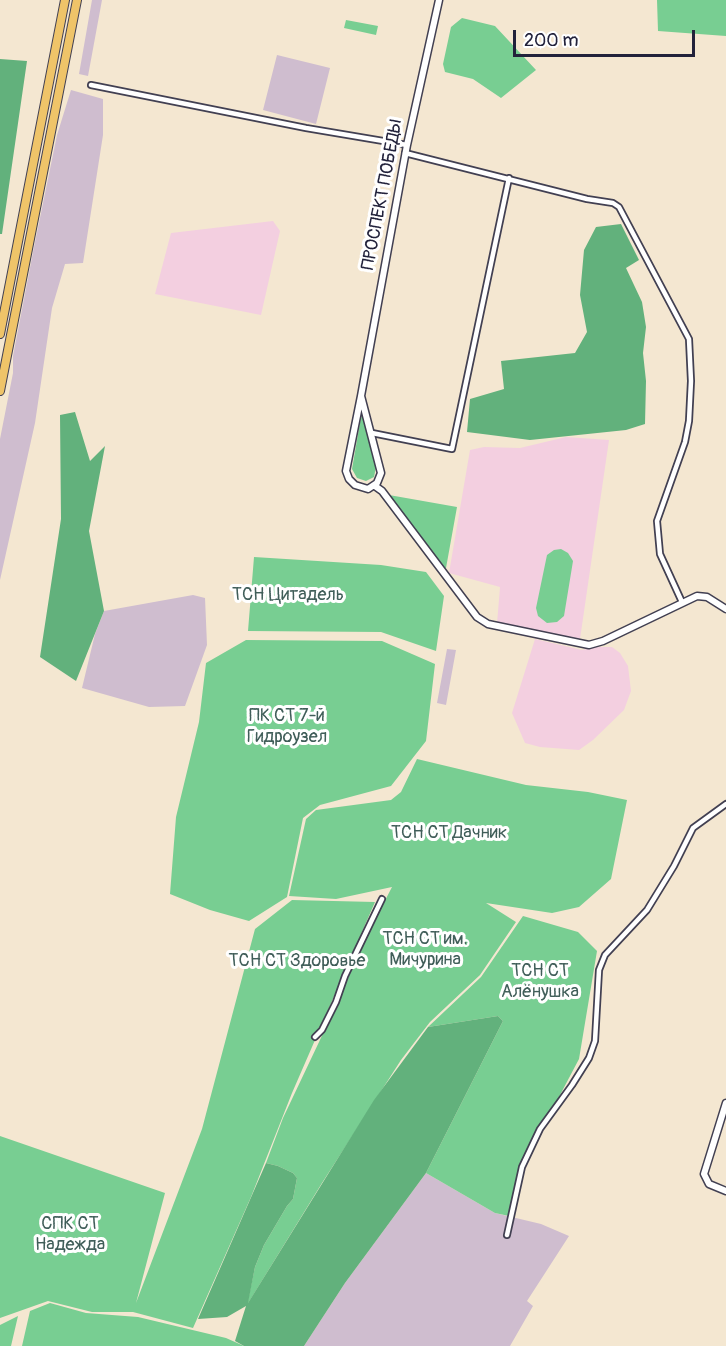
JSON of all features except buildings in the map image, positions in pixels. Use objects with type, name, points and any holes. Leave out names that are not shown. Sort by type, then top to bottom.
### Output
[{"type":"main road","points":[[0,334],[65,0]]},
{"type":"main road","points":[[0,391],[77,0]]},
{"type":"street","name":"ПРОСПЕКТ ПОБЕДЫ","points":[[361,396],[381,474],[375,486],[368,489],[358,487],[349,479],[345,471],[361,396],[405,153],[439,0]]},
{"type":"street","points":[[91,85],[306,128],[407,145]]},
{"type":"street","points":[[405,153],[433,162],[509,178],[587,199],[613,203],[619,207],[689,339],[691,381],[689,421],[657,521],[660,554],[682,602]]},
{"type":"street","points":[[372,433],[452,449],[509,178]]},
{"type":"street","points":[[375,486],[382,491],[477,617],[488,624],[589,645],[603,641],[682,602],[703,596],[726,609]]},
{"type":"street","points":[[507,1235],[522,1167],[540,1129],[589,1058],[595,1041],[599,970],[605,955],[647,910],[674,866],[693,828],[726,804]]},
{"type":"street","points":[[315,1037],[322,1030],[336,1002],[345,975],[382,899]]},
{"type":"street","points":[[726,1103],[704,1174],[709,1184],[726,1191]]},
{"type":"shaded area","points":[[92,0],[102,0],[88,76],[79,74]]},
{"type":"shaded area","points":[[277,55],[330,68],[316,124],[263,110]]},
{"type":"shaded area","points":[[71,90],[103,99],[103,135],[83,263],[65,264],[52,308],[35,423],[0,580],[0,439],[34,247],[57,135]]},
{"type":"shaded area","points":[[273,221],[280,231],[261,315],[155,294],[171,233]]},
{"type":"shaded area","points":[[566,437],[609,440],[580,639],[497,624],[500,587],[449,573],[470,450],[484,447],[520,448]]},
{"type":"shaded area","points":[[193,595],[205,598],[207,645],[185,706],[149,707],[82,688],[95,634],[104,611]]},
{"type":"shaded area","points":[[535,639],[582,650],[612,647],[620,653],[628,666],[631,691],[624,710],[593,740],[579,750],[540,747],[525,743],[512,713]]},
{"type":"shaded area","points":[[447,649],[456,650],[446,705],[437,703]]},
{"type":"shaded area","points":[[426,1173],[495,1213],[541,1224],[569,1236],[527,1301],[533,1306],[510,1346],[304,1346],[345,1283]]},
{"type":"green space","points":[[657,0],[726,0],[726,36],[658,31]]},
{"type":"green space","points":[[462,18],[495,26],[536,70],[501,98],[473,79],[445,72],[443,64],[451,27]]},
{"type":"green space","points":[[346,20],[378,26],[376,35],[344,28]]},
{"type":"green space","points":[[0,59],[27,61],[2,234],[0,234]]},
{"type":"green space","points":[[621,224],[639,260],[626,268],[642,302],[646,327],[643,353],[646,381],[645,424],[626,430],[530,440],[467,432],[470,399],[504,389],[501,361],[575,353],[587,332],[580,295],[584,250],[596,227]]},
{"type":"green space","points":[[75,412],[90,461],[105,446],[89,531],[104,611],[76,681],[40,657],[61,519],[60,415]]},
{"type":"green space","points":[[361,417],[364,418],[376,467],[374,477],[366,481],[357,478],[352,469]]},
{"type":"green space","points":[[389,495],[457,507],[446,568],[445,568]]},
{"type":"green space","points":[[561,549],[568,553],[573,561],[564,616],[557,622],[547,623],[538,616],[536,608],[547,555],[554,550]]},
{"type":"green space","name":"ТСН Цитадель","points":[[254,557],[381,565],[426,572],[444,596],[436,651],[381,632],[248,631]]},
{"type":"green space","name":"ПК СТ 7-й Гидроузел","points":[[246,640],[382,641],[435,664],[426,741],[391,786],[320,805],[303,818],[287,897],[249,921],[210,910],[170,894],[176,817],[199,722],[206,663]]},
{"type":"green space","points":[[417,759],[526,785],[588,792],[627,800],[611,879],[579,907],[552,913],[486,903],[516,922],[480,975],[430,1022],[401,1060],[247,1305],[255,1267],[264,1245],[293,1199],[297,1178],[293,1173],[266,1163],[283,1118],[337,1004],[361,947],[392,887],[336,899],[289,896],[306,819],[316,810],[391,800],[401,792]]},
{"type":"green space","name":"ТСН СТ Здоровье","points":[[292,900],[375,902],[292,1093],[251,1197],[193,1328],[133,1312],[92,1312],[48,1301],[0,1318],[0,1136],[165,1193],[136,1303],[202,1129],[255,929]]},
{"type":"green space","name":"ТСН СТ Алёнушка","points":[[523,916],[578,932],[597,951],[579,1059],[522,1167],[509,1216],[495,1213],[426,1173],[503,1021],[498,1016],[428,1027],[481,977]]},
{"type":"green space","points":[[498,1016],[503,1021],[426,1173],[345,1283],[304,1346],[244,1346],[235,1341],[246,1306],[227,1317],[198,1319],[266,1163],[293,1173],[297,1178],[293,1199],[264,1245],[255,1267],[248,1303],[374,1100],[428,1027]]},
{"type":"green space","points":[[50,1303],[86,1313],[138,1317],[226,1338],[244,1346],[22,1346],[30,1311]]},
{"type":"green space","points":[[18,1316],[11,1346],[0,1346],[0,1325]]},
{"type":"park label","name":"ТСН СТ Дачник","points":[[449,833]]},
{"type":"park label","name":"ТСН СТ им. Мичурина","points":[[425,949]]},
{"type":"park label","name":"СПК СТ Надежда","points":[[70,1234]]}]
